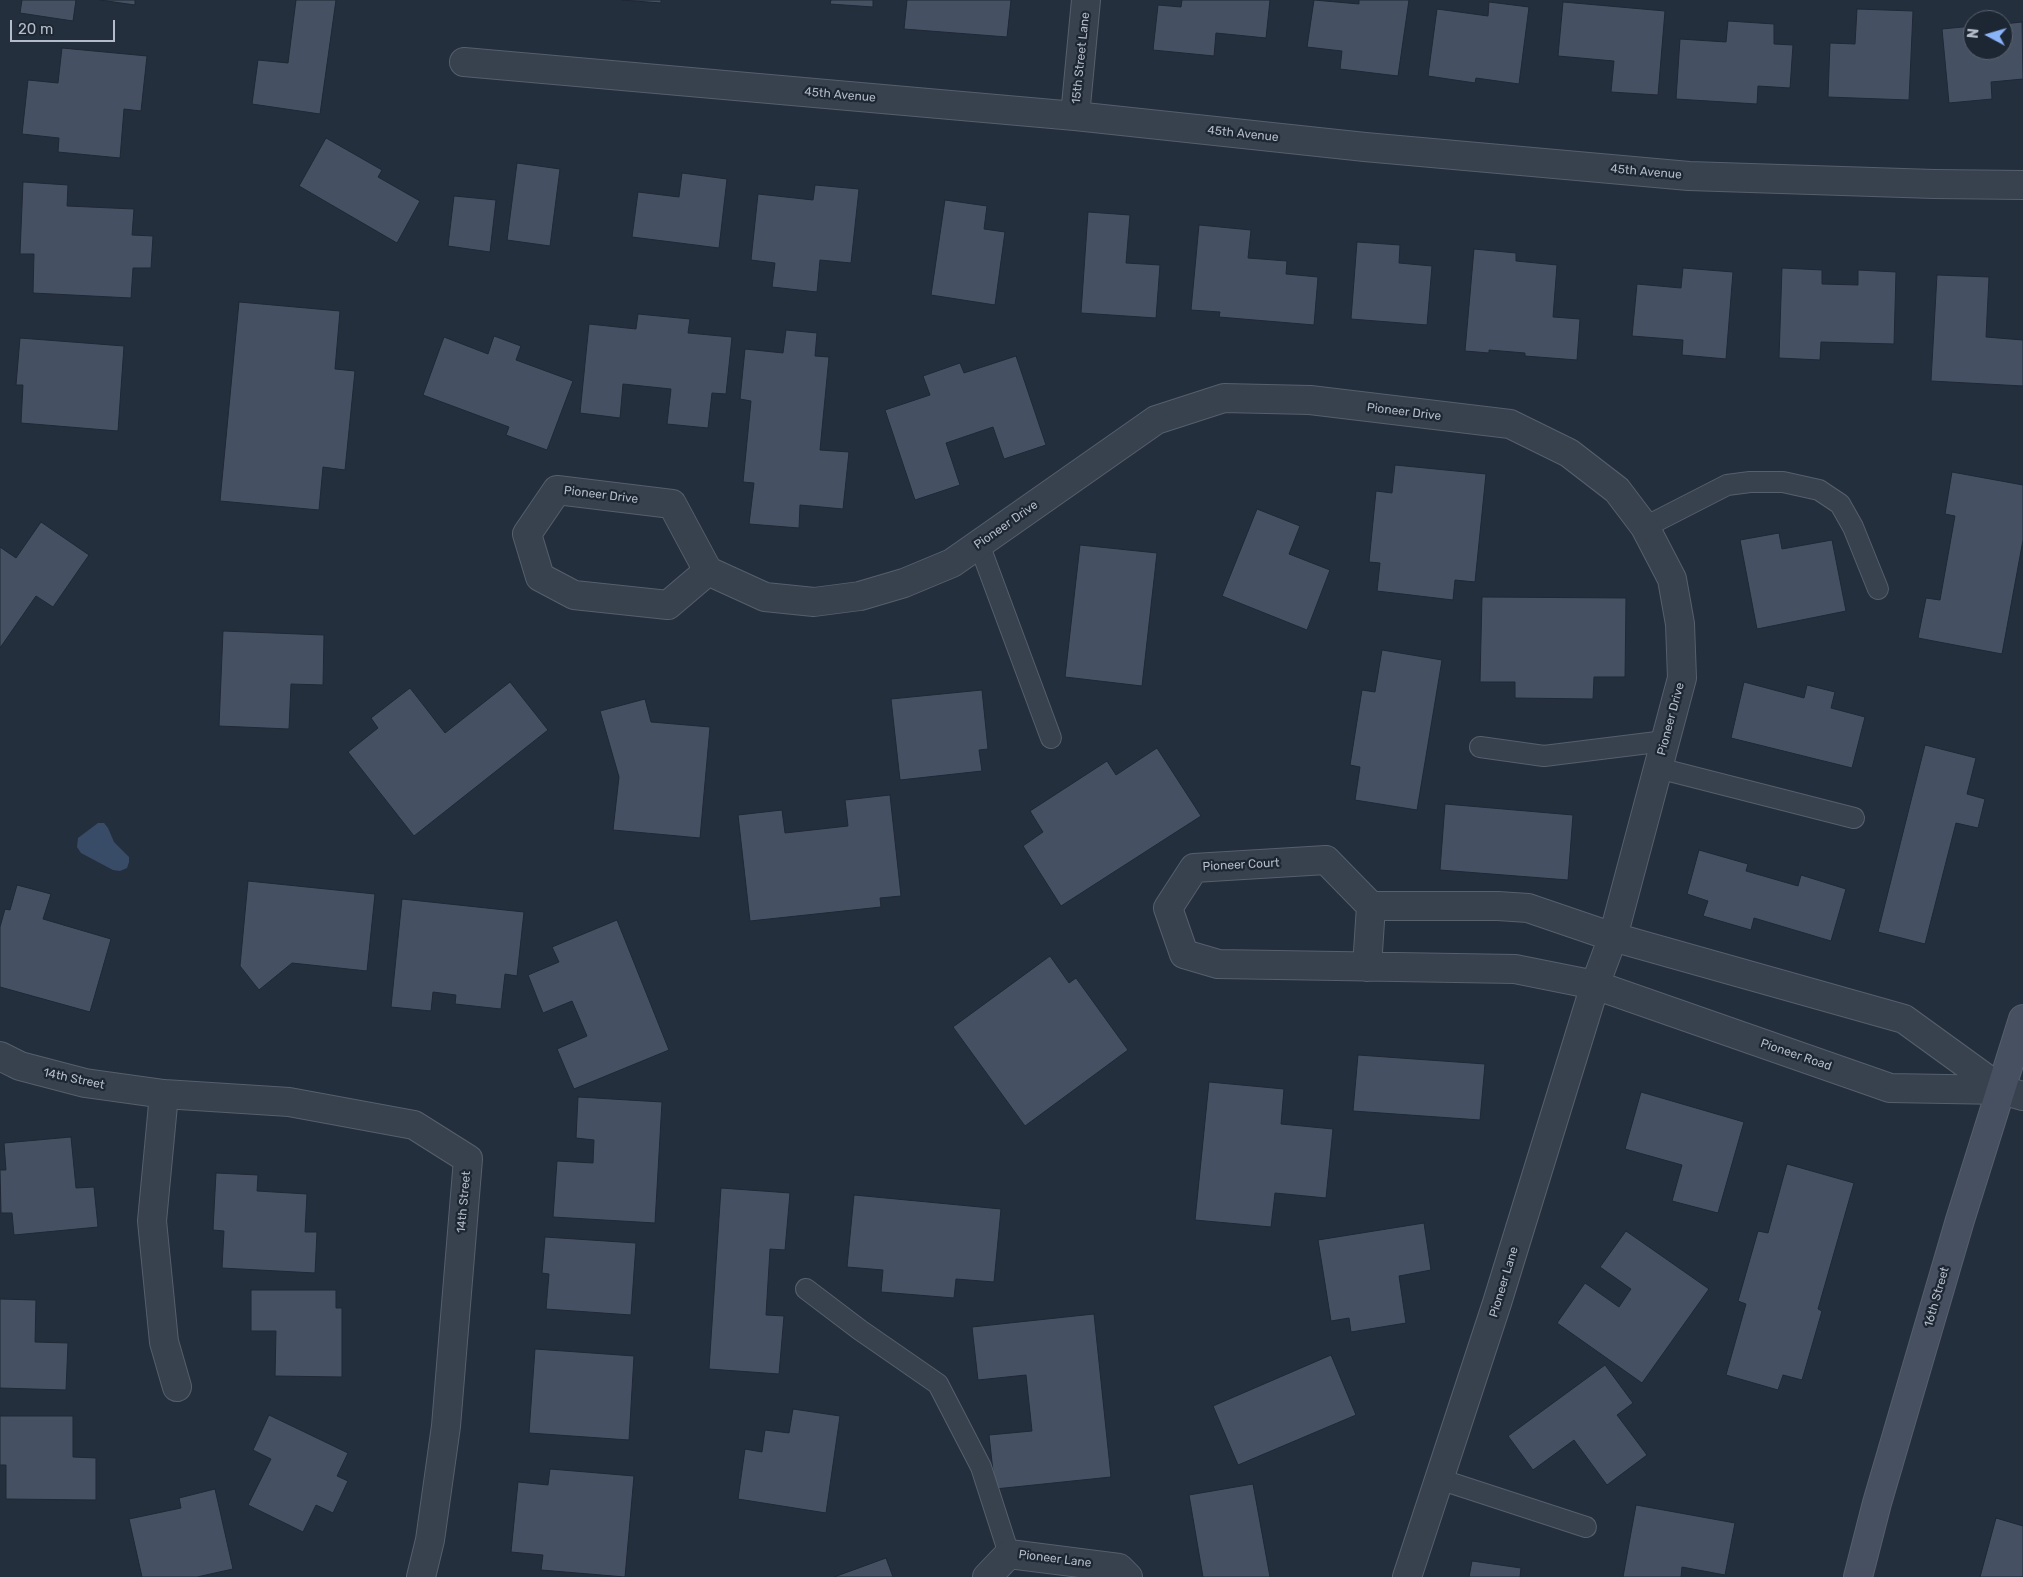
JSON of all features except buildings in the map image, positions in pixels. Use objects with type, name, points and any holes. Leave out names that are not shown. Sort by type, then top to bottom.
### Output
[{"type":"main road","name":"16th Street","points":[[1858,1577],[1877,1503],[1960,1220],[2013,1093],[2023,1020]]},
{"type":"street","name":"15th Street Lane","points":[[1075,116],[1086,0]]},
{"type":"street","name":"45th Avenue","points":[[464,62],[1075,116],[1365,147],[1689,176],[2023,185]]},
{"type":"street","name":"Pioneer Drive","points":[[708,571],[668,605],[574,595],[540,577],[527,534],[557,490],[672,504],[708,571],[765,597],[814,602],[860,596],[904,583],[952,563],[1156,420],[1224,398],[1310,400],[1510,424],[1569,453],[1617,490],[1645,527],[1672,579],[1680,624],[1682,678],[1613,936],[1595,985]]},
{"type":"street","name":"Pioneer Court","points":[[1371,906],[1326,860],[1194,868],[1168,908],[1184,954],[1218,964],[1515,969],[1595,985]]},
{"type":"street","points":[[1367,967],[1371,906],[1498,906],[1528,908],[1613,936],[1904,1019],[2013,1093]]},
{"type":"street","name":"Pioneer Road","points":[[1595,985],[1890,1088],[2013,1093]]},
{"type":"street","name":"Pioneer Lane","points":[[1407,1577],[1498,1303],[1595,985]]},
{"type":"street","name":"14th Street","points":[[0,1056],[20,1066],[85,1083],[164,1094],[289,1102],[414,1125],[468,1159],[446,1426],[430,1540],[421,1577]]},
{"type":"street","points":[[164,1094],[152,1221],[164,1342],[177,1386]]},
{"type":"street","name":"Pioneer Lane","points":[[987,1577],[1009,1554],[1119,1568],[1128,1577]]},
{"type":"lane","points":[[1645,527],[1727,485],[1750,482],[1782,482],[1819,490],[1840,504],[1878,589]]},
{"type":"lane","points":[[979,544],[1051,738]]},
{"type":"lane","points":[[1480,747],[1544,756],[1665,740]]},
{"type":"lane","points":[[1658,768],[1854,818]]},
{"type":"lane","points":[[806,1289],[860,1330],[938,1384],[981,1468],[1009,1554]]},
{"type":"lane","points":[[1439,1479],[1586,1526]]},
{"type":"water","points":[[98,823],[104,823],[114,842],[129,857],[127,868],[120,871],[113,870],[81,853],[77,847],[78,838]]}]
